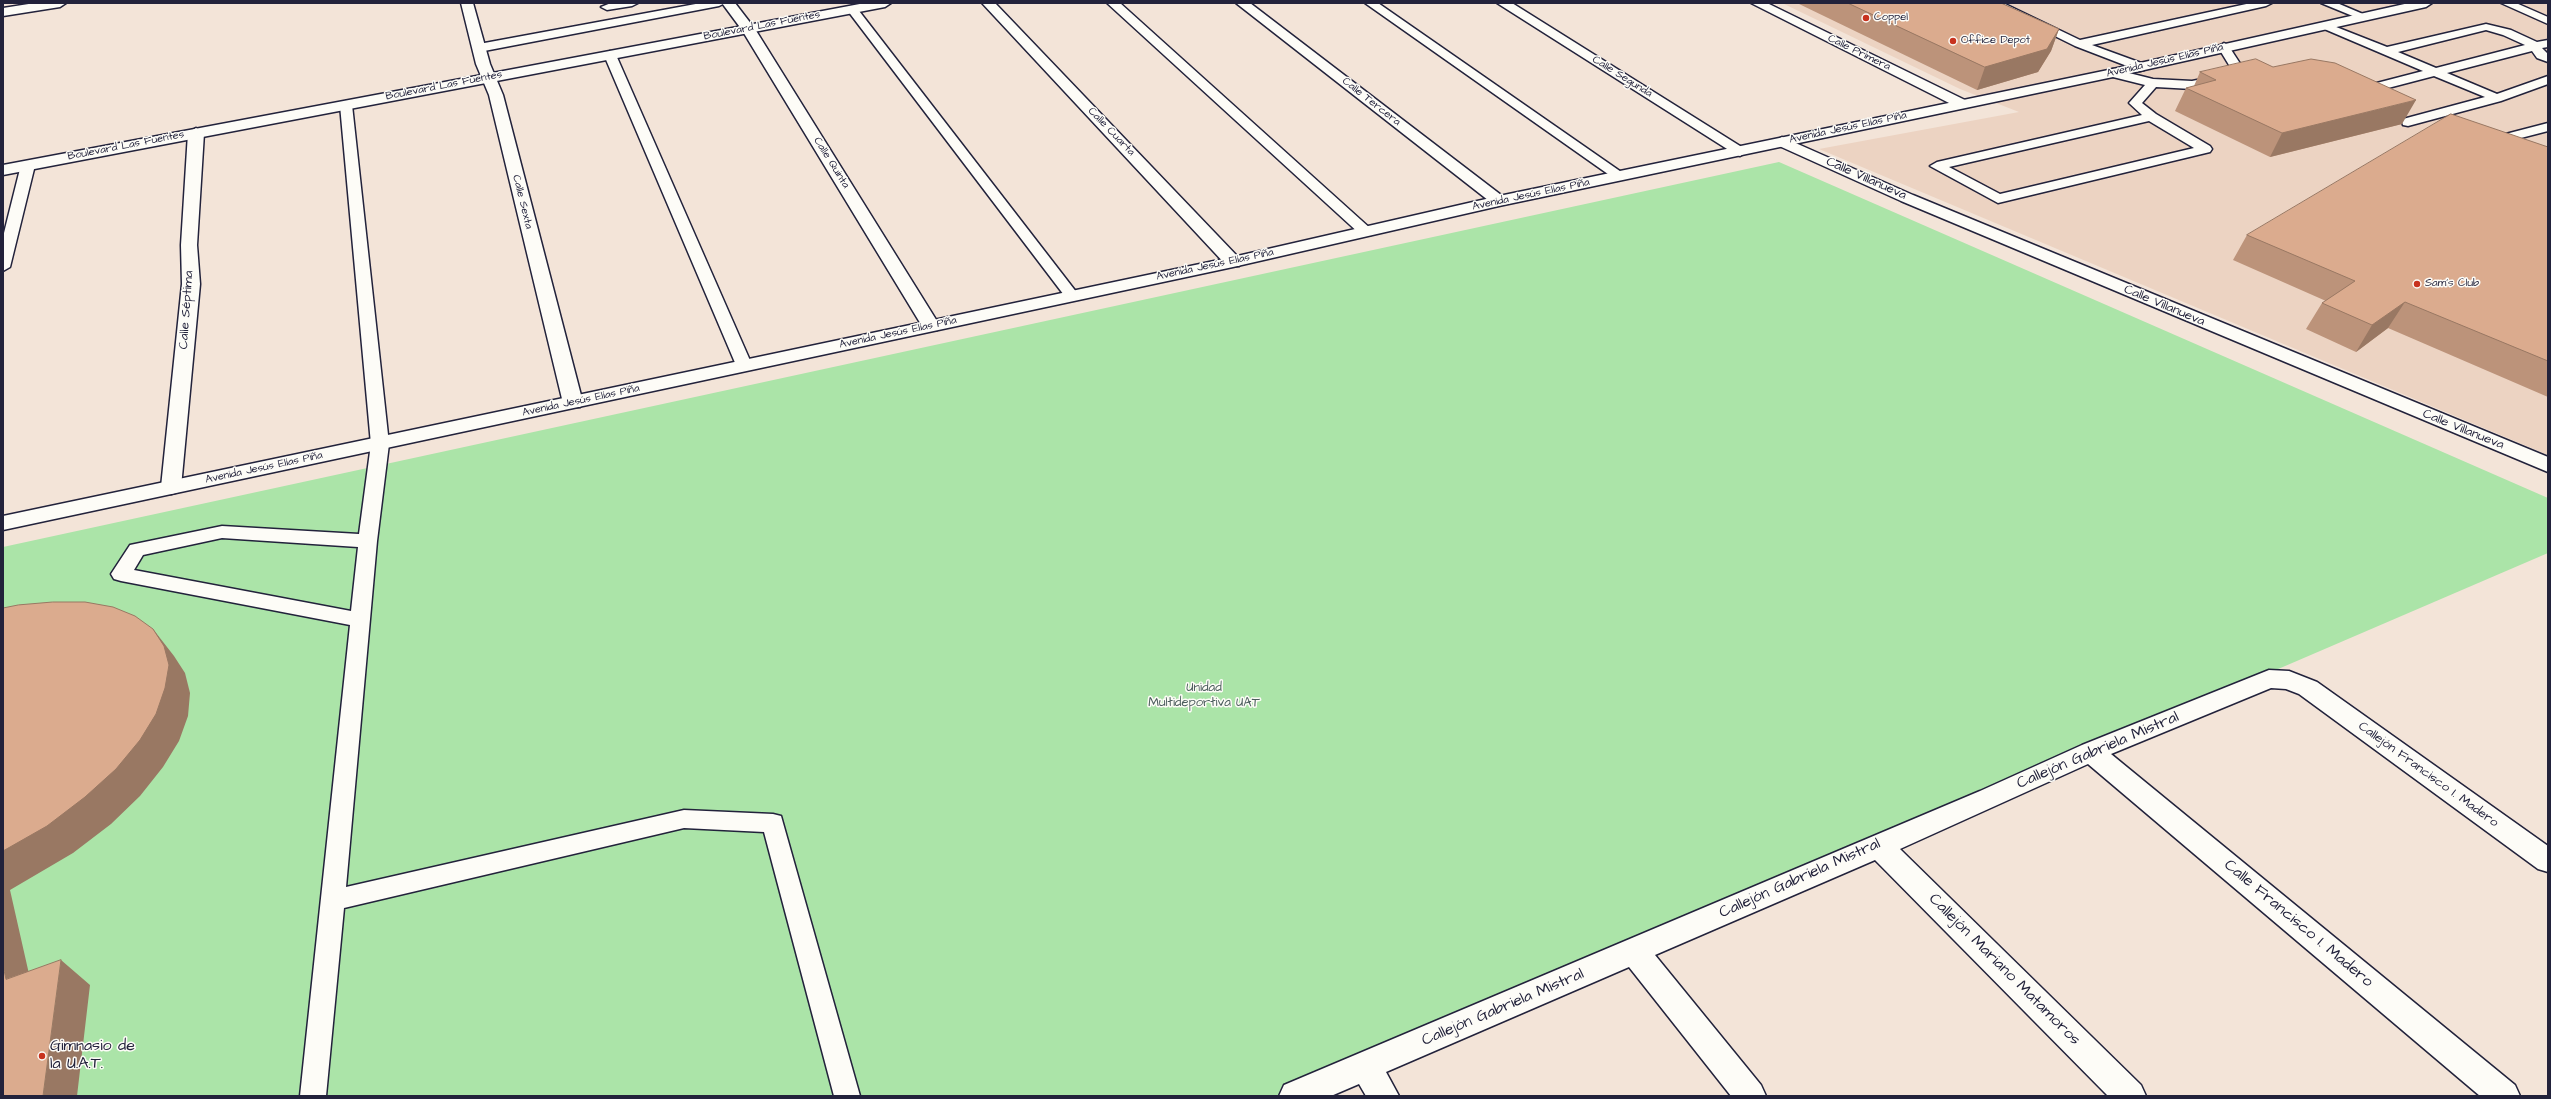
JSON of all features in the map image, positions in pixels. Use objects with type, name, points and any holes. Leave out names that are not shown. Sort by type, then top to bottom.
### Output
[{"type":"street","points":[[3,12],[60,3]]},
{"type":"street","name":"Calle Sexta","points":[[467,3],[483,63],[496,95],[573,403]]},
{"type":"street","name":"Calle Quinta","points":[[728,3],[748,29],[931,326]]},
{"type":"street","name":"Boulevard Las Fuentes","points":[[3,170],[346,105],[483,63],[610,55],[885,3]]},
{"type":"street","name":"Calle Cuarta","points":[[988,3],[1233,262]]},
{"type":"street","name":"Calle Tercera","points":[[1242,3],[1499,201]]},
{"type":"street","name":"Calle Segunda","points":[[1503,3],[1740,151]]},
{"type":"street","name":"Calle Primera","points":[[1757,3],[1962,104]]},
{"type":"street","name":"Avenida Jesús Elías Piña","points":[[3,523],[1233,262],[1499,201],[2113,73],[2426,3]]},
{"type":"street","name":"Boulevard Las Fuentes","points":[[722,19],[753,13]]},
{"type":"street","name":"Calle Séptima","points":[[171,487],[191,284],[189,245],[196,133]]},
{"type":"street","name":"Calle Villanueva","points":[[1782,142],[1907,198],[2548,465]]},
{"type":"street","name":"Callejón Gabriela Mistral","points":[[1295,1096],[1635,952],[1878,845],[1989,799],[2091,752],[2269,679],[2289,680],[2308,688]]},
{"type":"street","name":"Callejón Francisco I. Madero","points":[[2308,688],[2548,861]]},
{"type":"street","name":"Calle Francisco I. Madero","points":[[2091,752],[2504,1096]]},
{"type":"street","name":"Callejón Mariano Matamoros","points":[[1878,845],[2130,1096]]},
{"type":"street","points":[[1635,952],[1750,1096]]},
{"type":"street","points":[[1366,1067],[1383,1096]]},
{"type":"lane","points":[[607,8],[632,3]]},
{"type":"lane","points":[[483,63],[719,3]]},
{"type":"lane","points":[[1113,3],[1366,232]]},
{"type":"lane","points":[[1371,3],[1620,176]]},
{"type":"lane","points":[[1994,3],[2079,44],[2140,67]]},
{"type":"lane","points":[[2079,44],[2266,3]]},
{"type":"lane","points":[[2327,3],[2364,17]]},
{"type":"lane","points":[[2507,3],[2548,20]]},
{"type":"lane","points":[[852,9],[1072,296]]},
{"type":"lane","points":[[2525,10],[2548,10]]},
{"type":"lane","points":[[2326,26],[2497,98]]},
{"type":"lane","points":[[2387,51],[2486,28],[2507,32],[2534,45],[2541,55],[2548,58]]},
{"type":"lane","points":[[2347,85],[2370,89],[2534,45],[2548,43]]},
{"type":"lane","points":[[2113,73],[2153,83],[2192,85],[2233,76],[2235,65],[2224,47]]},
{"type":"lane","points":[[610,55],[744,365]]},
{"type":"lane","points":[[2235,65],[2250,67]]},
{"type":"lane","points":[[2408,122],[2497,98],[2548,80]]},
{"type":"lane","points":[[2151,117],[1937,166],[1998,199],[2205,149],[2151,117],[2135,103],[2153,83]]},
{"type":"lane","points":[[313,1096],[368,541],[380,444],[346,105]]},
{"type":"lane","points":[[2548,127],[2504,139],[2548,154]]},
{"type":"lane","points":[[3,267],[28,165]]},
{"type":"lane","points":[[360,620],[121,574],[137,550],[222,532],[368,541]]},
{"type":"lane","points":[[333,900],[684,819],[773,823],[847,1096]]},
{"type":"shaded area","points":[[1782,3],[2548,3],[2548,455],[1819,149],[2019,112],[1960,89]]},
{"type":"green space","name":"Unidad Multideportiva UAT","points":[[1779,162],[2548,498],[2548,553],[1285,1096],[3,1096],[3,547]]},
{"type":"building","points":[[1848,3],[2001,3],[2059,29],[2047,49],[1985,67]]},
{"type":"building","points":[[2256,59],[2273,67],[2311,59],[2335,63],[2416,100],[2282,133],[2186,88],[2216,80],[2200,72]]},
{"type":"building","name":"Sam's Club","points":[[2451,114],[2548,147],[2548,361],[2405,302],[2372,325],[2322,303],[2355,281],[2247,235]]},
{"type":"building","points":[[53,602],[85,602],[113,607],[135,616],[153,629],[164,646],[169,665],[165,688],[156,714],[140,740],[116,769],[85,797],[47,826],[3,851],[3,608]]},
{"type":"building","points":[[61,960],[43,1096],[3,1096],[3,966],[6,979]]},
{"type":"place","name":"Coppel","points":[[1866,18]]},
{"type":"place","name":"Office Depot","points":[[1953,41]]},
{"type":"place","name":"Sam's Club","points":[[2417,284]]},
{"type":"place","name":"Gimnasio de la U.A.T.","points":[[42,1056]]}]
